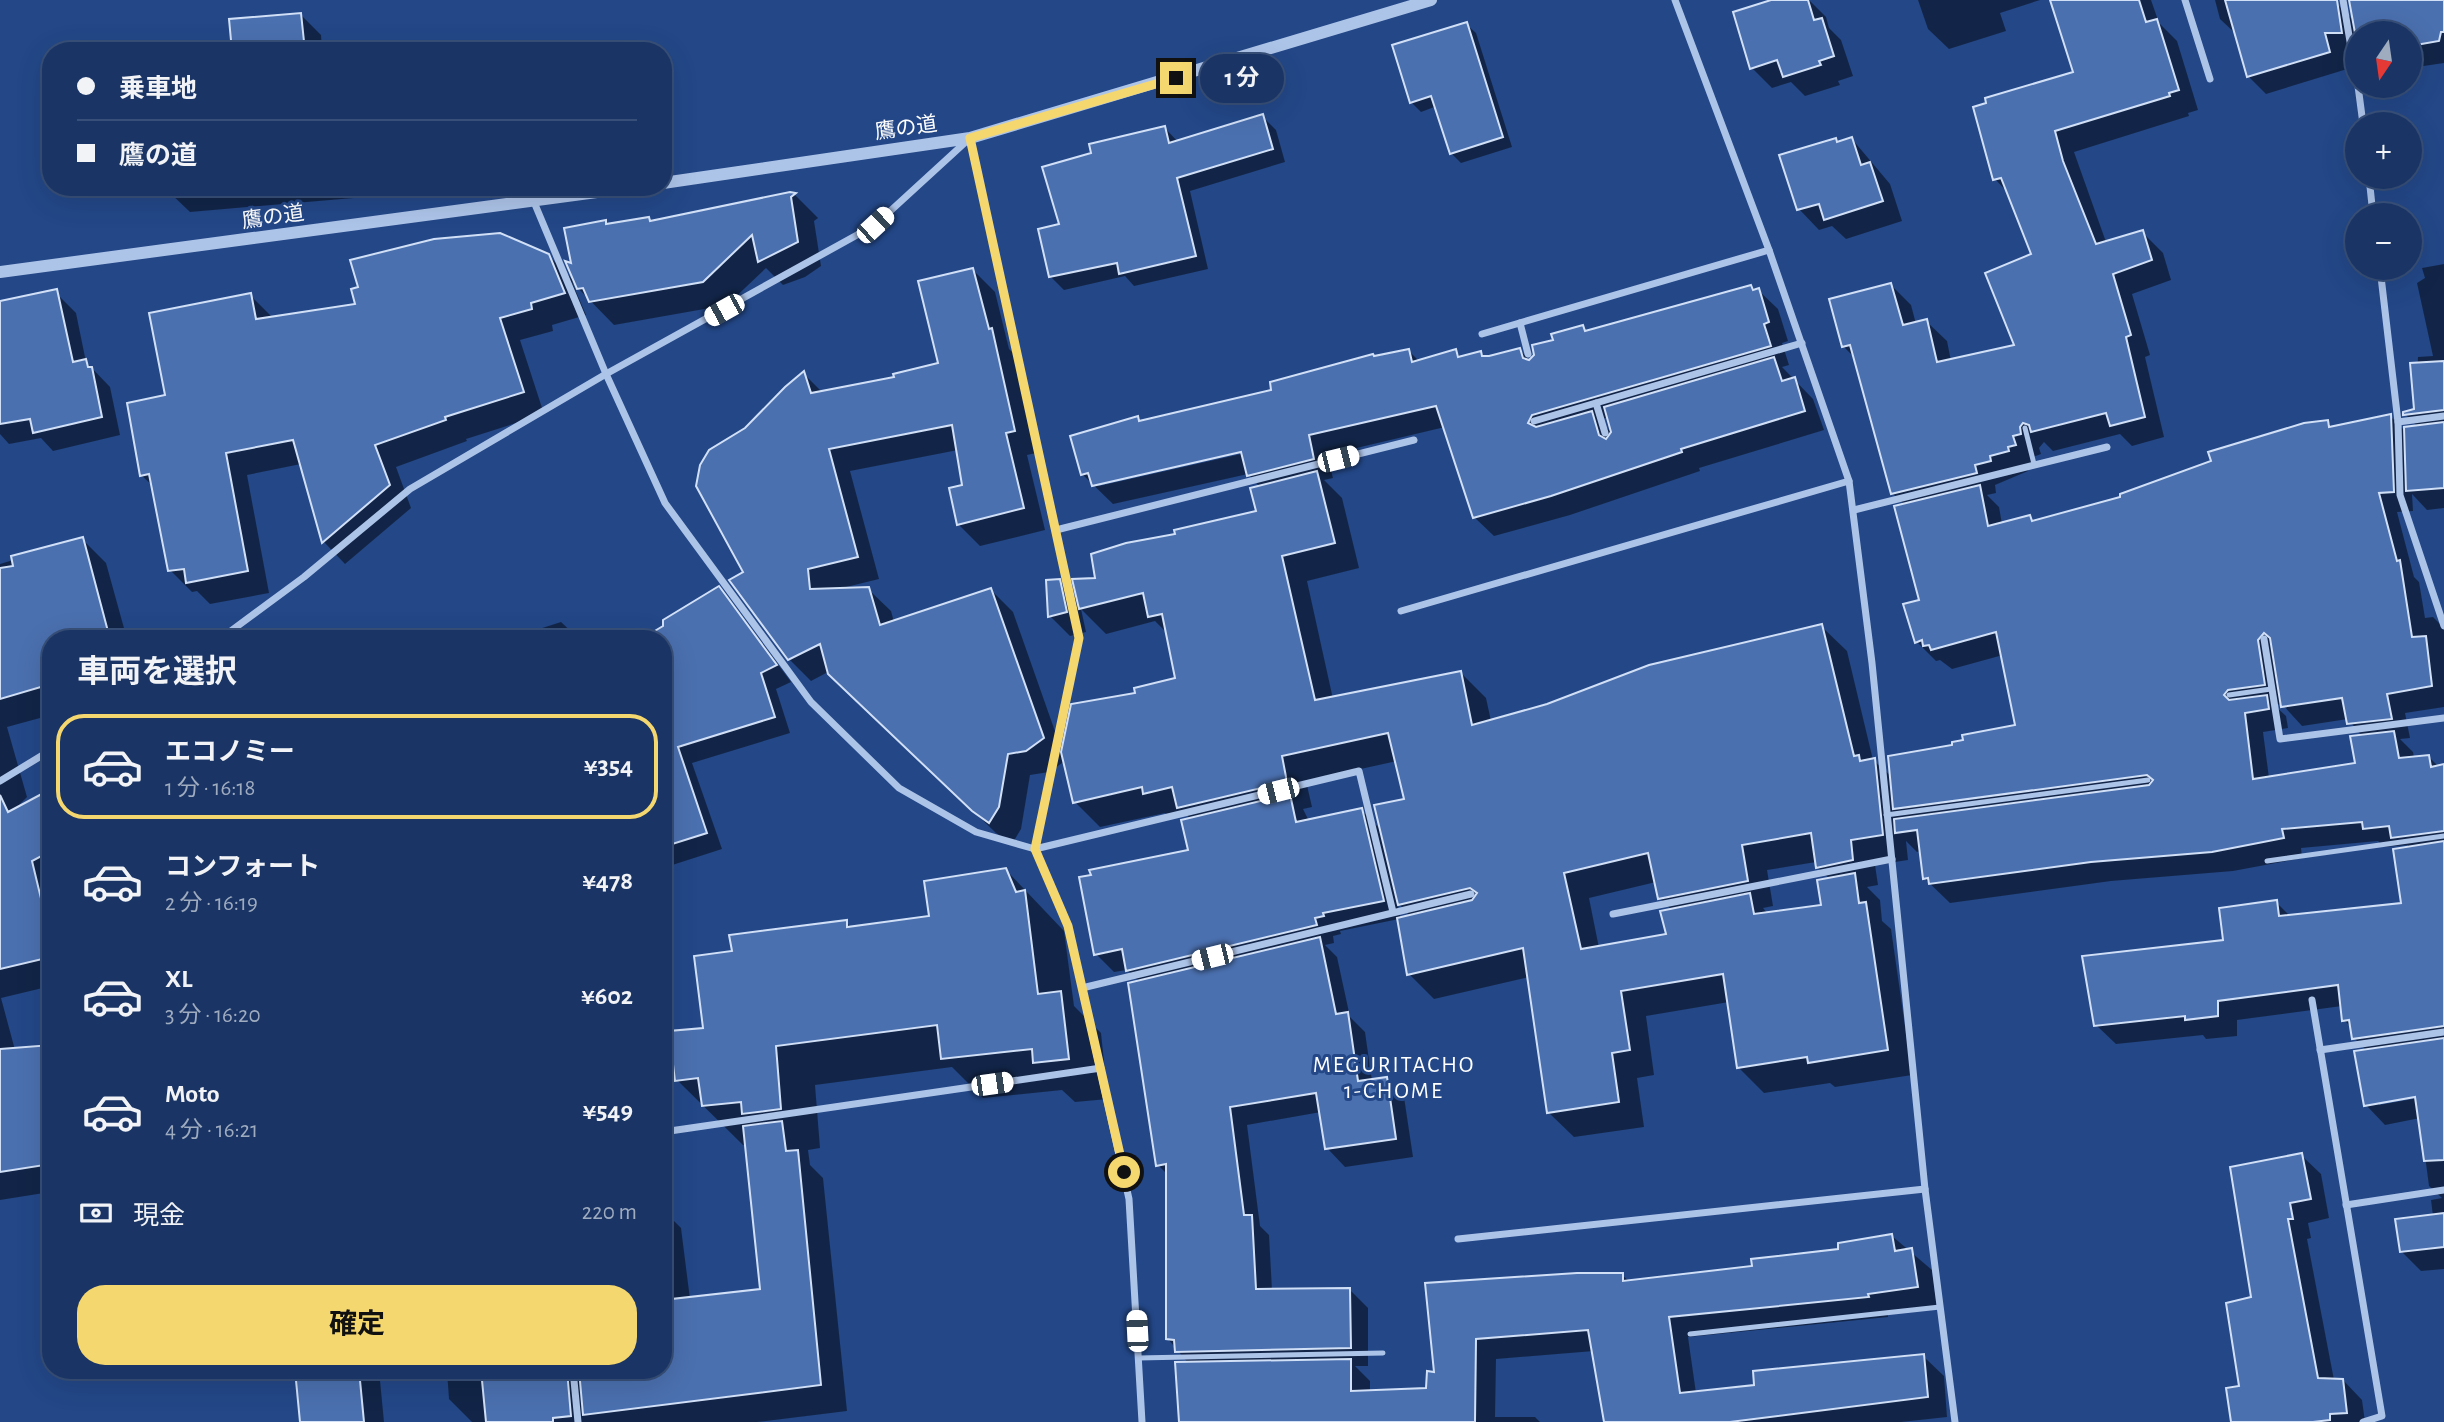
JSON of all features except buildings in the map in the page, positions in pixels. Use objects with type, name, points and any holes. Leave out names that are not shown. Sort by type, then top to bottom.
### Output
[{"type":"street","name":"鷹の道","points":[[672,182],[970,138],[1431,0]]},
{"type":"street","points":[[1675,0],[1769,250],[1849,481],[1892,859],[1925,1189],[1955,1422]]},
{"type":"street","points":[[2185,0],[2210,79]]},
{"type":"street","points":[[2343,0],[2347,21]]},
{"type":"street","points":[[232,630],[304,577],[410,489],[606,374],[875,225],[970,138]]},
{"type":"street","points":[[970,138],[1079,638],[1035,849],[1068,926],[1129,1199],[1142,1422]]},
{"type":"street","name":"鷹の道","points":[[0,272],[574,196]]},
{"type":"street","points":[[534,202],[606,374],[665,503],[811,702],[898,788],[976,832],[1035,849],[1359,771],[1393,912]]},
{"type":"street","points":[[1482,334],[1769,250]]},
{"type":"street","points":[[2381,280],[2398,422],[2400,495],[2412,538],[2444,626]]},
{"type":"street","points":[[1520,323],[1528,354]]},
{"type":"street","points":[[1534,421],[1802,343]]},
{"type":"street","points":[[1596,403],[1605,433]]},
{"type":"street","points":[[2398,422],[2444,416]]},
{"type":"street","points":[[1056,530],[1414,440]]},
{"type":"street","points":[[1854,510],[2107,447]]},
{"type":"street","points":[[1401,611],[1849,481]]},
{"type":"street","points":[[2264,639],[2280,739],[2444,718]]},
{"type":"street","points":[[0,781],[42,755]]},
{"type":"street","points":[[1613,914],[1892,859]]},
{"type":"street","points":[[1082,988],[1471,894]]},
{"type":"street","points":[[2312,1000],[2382,1416],[2363,1422]]},
{"type":"street","points":[[2320,1050],[2444,1032]]},
{"type":"street","points":[[672,1131],[1101,1068]]},
{"type":"street","points":[[1458,1239],[1925,1189]]},
{"type":"street","points":[[2346,1205],[2444,1191]]},
{"type":"street","points":[[574,1379],[578,1422]]},
{"type":"lane","points":[[2025,428],[2034,464]]},
{"type":"lane","points":[[2229,695],[2272,689]]},
{"type":"lane","points":[[1886,815],[2148,780]]},
{"type":"lane","points":[[2267,861],[2444,836]]},
{"type":"lane","points":[[1690,1334],[1940,1307]]},
{"type":"lane","points":[[1138,1358],[1384,1353]]},
{"type":"district","name":"MEGURITACHO 1-CHOME","points":[[1394,1078]]},
{"type":"route","points":[[1124,1172],[1068,926],[1035,849],[1079,638],[989,214],[970,138],[1176,78]]}]
